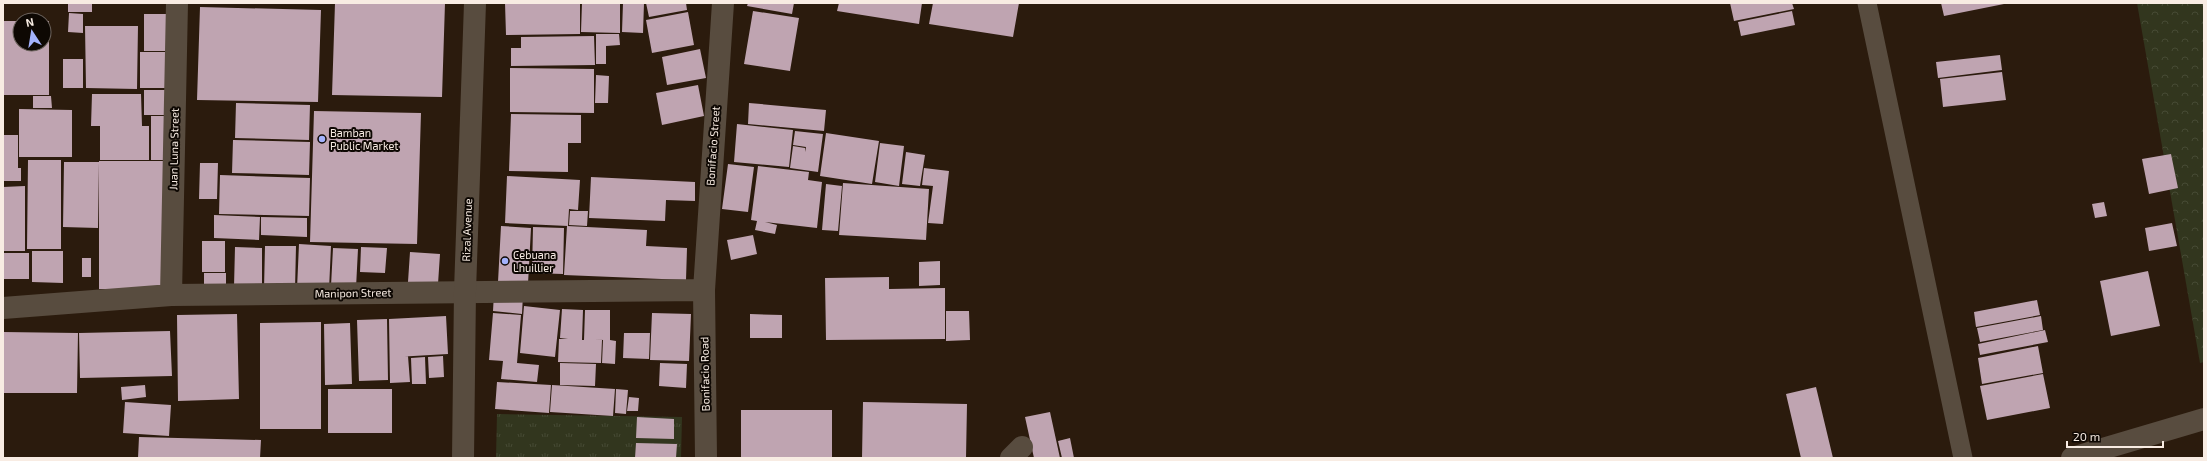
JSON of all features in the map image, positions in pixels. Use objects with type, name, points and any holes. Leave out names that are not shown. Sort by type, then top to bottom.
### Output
[{"type":"street","name":"Juan Luna Street","points":[[171,295],[177,3]]},
{"type":"street","name":"Rizal Avenue","points":[[463,458],[465,291],[475,3]]},
{"type":"street","name":"Bonifacio Street","points":[[704,290],[723,3]]},
{"type":"street","name":"Manipon Street","points":[[3,308],[171,295],[465,291],[704,290]]},
{"type":"street","name":"Bonifacio Road","points":[[704,290],[706,458]]},
{"type":"street","points":[[2072,458],[2204,419]]},
{"type":"lane","points":[[1867,3],[1963,458]]},
{"type":"green space","points":[[2137,3],[2204,3],[2204,362],[2200,363]]},
{"type":"green space","points":[[497,414],[682,417],[681,458],[496,458]]},
{"type":"building","points":[[68,3],[92,3],[92,12],[68,12]]},
{"type":"building","points":[[335,3],[445,3],[442,97],[332,95]]},
{"type":"building","points":[[505,3],[580,3],[580,34],[506,35]]},
{"type":"building","points":[[582,3],[620,3],[620,33],[581,32]]},
{"type":"building","points":[[623,3],[644,3],[643,33],[622,32]]},
{"type":"building","points":[[646,3],[686,3],[687,10],[649,17]]},
{"type":"building","points":[[748,3],[794,3],[792,14],[747,6]]},
{"type":"building","points":[[839,3],[922,3],[919,24],[837,11]]},
{"type":"building","points":[[933,3],[1019,3],[1013,37],[929,24]]},
{"type":"building","points":[[1730,3],[1792,3],[1794,9],[1734,21]]},
{"type":"building","points":[[1941,3],[2004,3],[2004,4],[1944,16]]},
{"type":"building","points":[[200,7],[321,10],[318,102],[197,100]]},
{"type":"building","points":[[753,11],[799,18],[790,71],[744,64]]},
{"type":"building","points":[[1792,11],[1795,25],[1741,36],[1738,22]]},
{"type":"building","points":[[688,12],[694,45],[652,53],[646,20]]},
{"type":"building","points":[[69,13],[83,14],[83,33],[68,32]]},
{"type":"building","points":[[144,14],[174,14],[174,51],[144,51]]},
{"type":"building","points":[[3,21],[12,21],[12,52],[49,52],[49,95],[3,95]]},
{"type":"building","points":[[85,26],[138,26],[137,89],[86,88]]},
{"type":"building","points":[[596,34],[619,34],[620,45],[606,46],[606,64],[596,64]]},
{"type":"building","points":[[594,36],[595,65],[511,66],[511,48],[521,48],[521,37]]},
{"type":"building","points":[[700,49],[706,78],[667,85],[662,57]]},
{"type":"building","points":[[140,52],[173,52],[173,88],[140,88]]},
{"type":"building","points":[[2000,55],[2002,70],[1938,78],[1936,62]]},
{"type":"building","points":[[63,59],[83,59],[83,88],[63,88]]},
{"type":"building","points":[[510,68],[594,69],[594,113],[510,112]]},
{"type":"building","points":[[2002,72],[2006,100],[1943,107],[1940,79]]},
{"type":"building","points":[[596,75],[609,76],[608,103],[595,103]]},
{"type":"building","points":[[698,85],[704,116],[662,125],[656,93]]},
{"type":"building","points":[[144,90],[174,90],[174,115],[144,115]]},
{"type":"building","points":[[92,94],[141,94],[142,126],[149,126],[149,160],[100,160],[100,126],[91,126]]},
{"type":"building","points":[[33,96],[51,96],[52,108],[33,108]]},
{"type":"building","points":[[236,103],[310,105],[309,140],[235,138]]},
{"type":"building","points":[[749,103],[826,110],[824,131],[748,124]]},
{"type":"building","points":[[19,109],[72,110],[72,157],[19,157]]},
{"type":"building","points":[[314,111],[421,113],[417,244],[310,242]]},
{"type":"building","points":[[511,114],[581,115],[581,143],[568,143],[568,172],[509,171]]},
{"type":"building","points":[[151,116],[174,116],[174,160],[151,160]]},
{"type":"building","points":[[737,124],[793,130],[789,167],[734,162]]},
{"type":"building","points":[[795,131],[823,134],[818,172],[790,168],[793,146],[805,148],[805,152],[806,147],[793,145]]},
{"type":"building","points":[[826,133],[879,141],[872,184],[820,176]]},
{"type":"building","points":[[3,135],[18,135],[18,168],[21,168],[21,181],[3,181]]},
{"type":"building","points":[[233,140],[310,142],[309,175],[232,173]]},
{"type":"building","points":[[880,143],[904,146],[899,186],[875,182]]},
{"type":"building","points":[[906,152],[925,155],[920,186],[902,184]]},
{"type":"building","points":[[2171,154],[2178,188],[2149,194],[2142,159]]},
{"type":"building","points":[[28,160],[61,160],[61,249],[27,249]]},
{"type":"building","points":[[99,161],[163,161],[163,289],[99,289]]},
{"type":"building","points":[[64,162],[99,162],[98,228],[63,227]]},
{"type":"building","points":[[200,163],[218,163],[217,199],[199,199]]},
{"type":"building","points":[[728,164],[754,167],[748,212],[722,209]]},
{"type":"building","points":[[758,166],[809,172],[808,180],[822,182],[817,228],[765,222],[777,225],[775,234],[755,230],[757,221],[751,220]]},
{"type":"building","points":[[924,168],[949,171],[943,224],[928,223],[933,186],[922,185]]},
{"type":"building","points":[[220,175],[310,178],[309,216],[219,214]]},
{"type":"building","points":[[507,176],[580,180],[578,210],[569,209],[568,226],[505,223]]},
{"type":"building","points":[[591,177],[695,182],[695,201],[666,200],[665,221],[589,218]]},
{"type":"building","points":[[843,183],[929,189],[926,240],[839,235]]},
{"type":"building","points":[[826,184],[842,186],[838,231],[822,230]]},
{"type":"building","points":[[25,186],[25,251],[3,251],[3,187]]},
{"type":"building","points":[[2104,202],[2107,216],[2095,218],[2092,204]]},
{"type":"building","points":[[570,211],[588,211],[587,226],[569,225]]},
{"type":"building","points":[[214,215],[260,217],[259,240],[214,238]]},
{"type":"building","points":[[261,217],[307,218],[307,237],[261,235]]},
{"type":"building","points":[[2172,223],[2177,246],[2149,251],[2145,228]]},
{"type":"building","points":[[501,226],[531,228],[528,284],[498,282]]},
{"type":"building","points":[[567,226],[647,230],[646,246],[687,248],[686,280],[564,275]]},
{"type":"building","points":[[533,227],[564,228],[563,274],[532,273]]},
{"type":"building","points":[[753,235],[757,254],[731,260],[727,240]]},
{"type":"building","points":[[202,241],[225,241],[225,272],[202,272]]},
{"type":"building","points":[[299,244],[331,246],[329,290],[297,289]]},
{"type":"building","points":[[265,246],[296,246],[295,290],[264,289]]},
{"type":"building","points":[[235,247],[262,248],[262,287],[234,287]]},
{"type":"building","points":[[361,247],[387,248],[385,273],[360,272]]},
{"type":"building","points":[[333,248],[358,249],[356,288],[331,286]]},
{"type":"building","points":[[32,251],[63,251],[63,283],[32,282]]},
{"type":"building","points":[[410,252],[440,254],[438,284],[408,282]]},
{"type":"building","points":[[3,253],[29,253],[29,279],[3,279]]},
{"type":"building","points":[[82,258],[91,258],[91,277],[82,277]]},
{"type":"building","points":[[940,261],[940,285],[919,286],[919,262]]},
{"type":"building","points":[[2148,271],[2160,326],[2111,336],[2100,281]]},
{"type":"building","points":[[204,273],[226,273],[226,290],[204,290]]},
{"type":"building","points":[[889,277],[889,289],[945,288],[945,339],[826,340],[825,278]]},
{"type":"building","points":[[494,293],[523,294],[522,314],[493,311]]},
{"type":"building","points":[[2037,300],[2040,315],[1976,327],[1974,312]]},
{"type":"building","points":[[524,306],[560,310],[555,357],[520,353]]},
{"type":"building","points":[[562,309],[583,310],[582,340],[584,340],[585,310],[610,310],[610,340],[616,341],[615,364],[602,363],[603,340],[593,339],[602,340],[601,363],[558,362],[559,339],[568,339],[560,338]]},
{"type":"building","points":[[946,311],[969,311],[970,340],[946,341]]},
{"type":"building","points":[[493,313],[521,315],[517,363],[539,365],[537,382],[501,379],[503,361],[489,360]]},
{"type":"building","points":[[652,313],[691,314],[689,361],[650,360]]},
{"type":"building","points":[[237,314],[239,399],[178,401],[177,315]]},
{"type":"building","points":[[750,314],[782,315],[782,338],[750,338]]},
{"type":"building","points":[[446,316],[448,354],[408,356],[410,382],[390,383],[389,319]]},
{"type":"building","points":[[2041,316],[2043,330],[1980,342],[1977,328]]},
{"type":"building","points":[[387,319],[388,380],[359,381],[357,320]]},
{"type":"building","points":[[321,322],[321,429],[260,429],[260,323]]},
{"type":"building","points":[[350,323],[352,384],[325,385],[324,324]]},
{"type":"building","points":[[2045,330],[2048,342],[1980,355],[1978,344]]},
{"type":"building","points":[[170,331],[172,376],[80,378],[79,333]]},
{"type":"building","points":[[3,332],[78,333],[77,393],[3,393]]},
{"type":"building","points":[[624,333],[650,333],[649,359],[623,358]]},
{"type":"building","points":[[2038,346],[2043,373],[1982,384],[1978,358]]},
{"type":"building","points":[[443,356],[444,377],[429,378],[428,357]]},
{"type":"building","points":[[425,357],[426,384],[412,384],[411,358]]},
{"type":"building","points":[[560,363],[596,364],[595,386],[560,385]]},
{"type":"building","points":[[660,363],[687,364],[686,388],[659,386]]},
{"type":"building","points":[[2043,374],[2050,408],[1987,420],[1980,386]]},
{"type":"building","points":[[497,382],[551,385],[549,413],[495,409]]},
{"type":"building","points":[[145,385],[146,397],[122,400],[121,387]]},
{"type":"building","points":[[552,385],[615,389],[613,416],[550,412]]},
{"type":"building","points":[[1816,387],[1833,458],[1801,458],[1786,394]]},
{"type":"building","points":[[328,389],[392,389],[392,433],[328,433]]},
{"type":"building","points":[[616,389],[628,390],[626,414],[615,413]]},
{"type":"building","points":[[629,397],[639,398],[638,411],[627,411]]},
{"type":"building","points":[[125,402],[171,405],[169,436],[123,433]]},
{"type":"building","points":[[863,402],[967,404],[966,458],[862,458]]},
{"type":"building","points":[[741,410],[832,410],[832,458],[741,458]]},
{"type":"building","points":[[1050,412],[1060,458],[1034,458],[1025,417]]},
{"type":"building","points":[[637,417],[674,419],[674,439],[636,438]]},
{"type":"building","points":[[139,437],[261,440],[260,458],[138,458]]},
{"type":"building","points":[[1070,438],[1074,458],[1062,458],[1058,441]]},
{"type":"building","points":[[636,443],[677,444],[676,458],[635,458]]},
{"type":"place","name":"Bamban Public Market","points":[[322,139]]},
{"type":"place","name":"Cebuana Lhuillier","points":[[505,261]]}]
